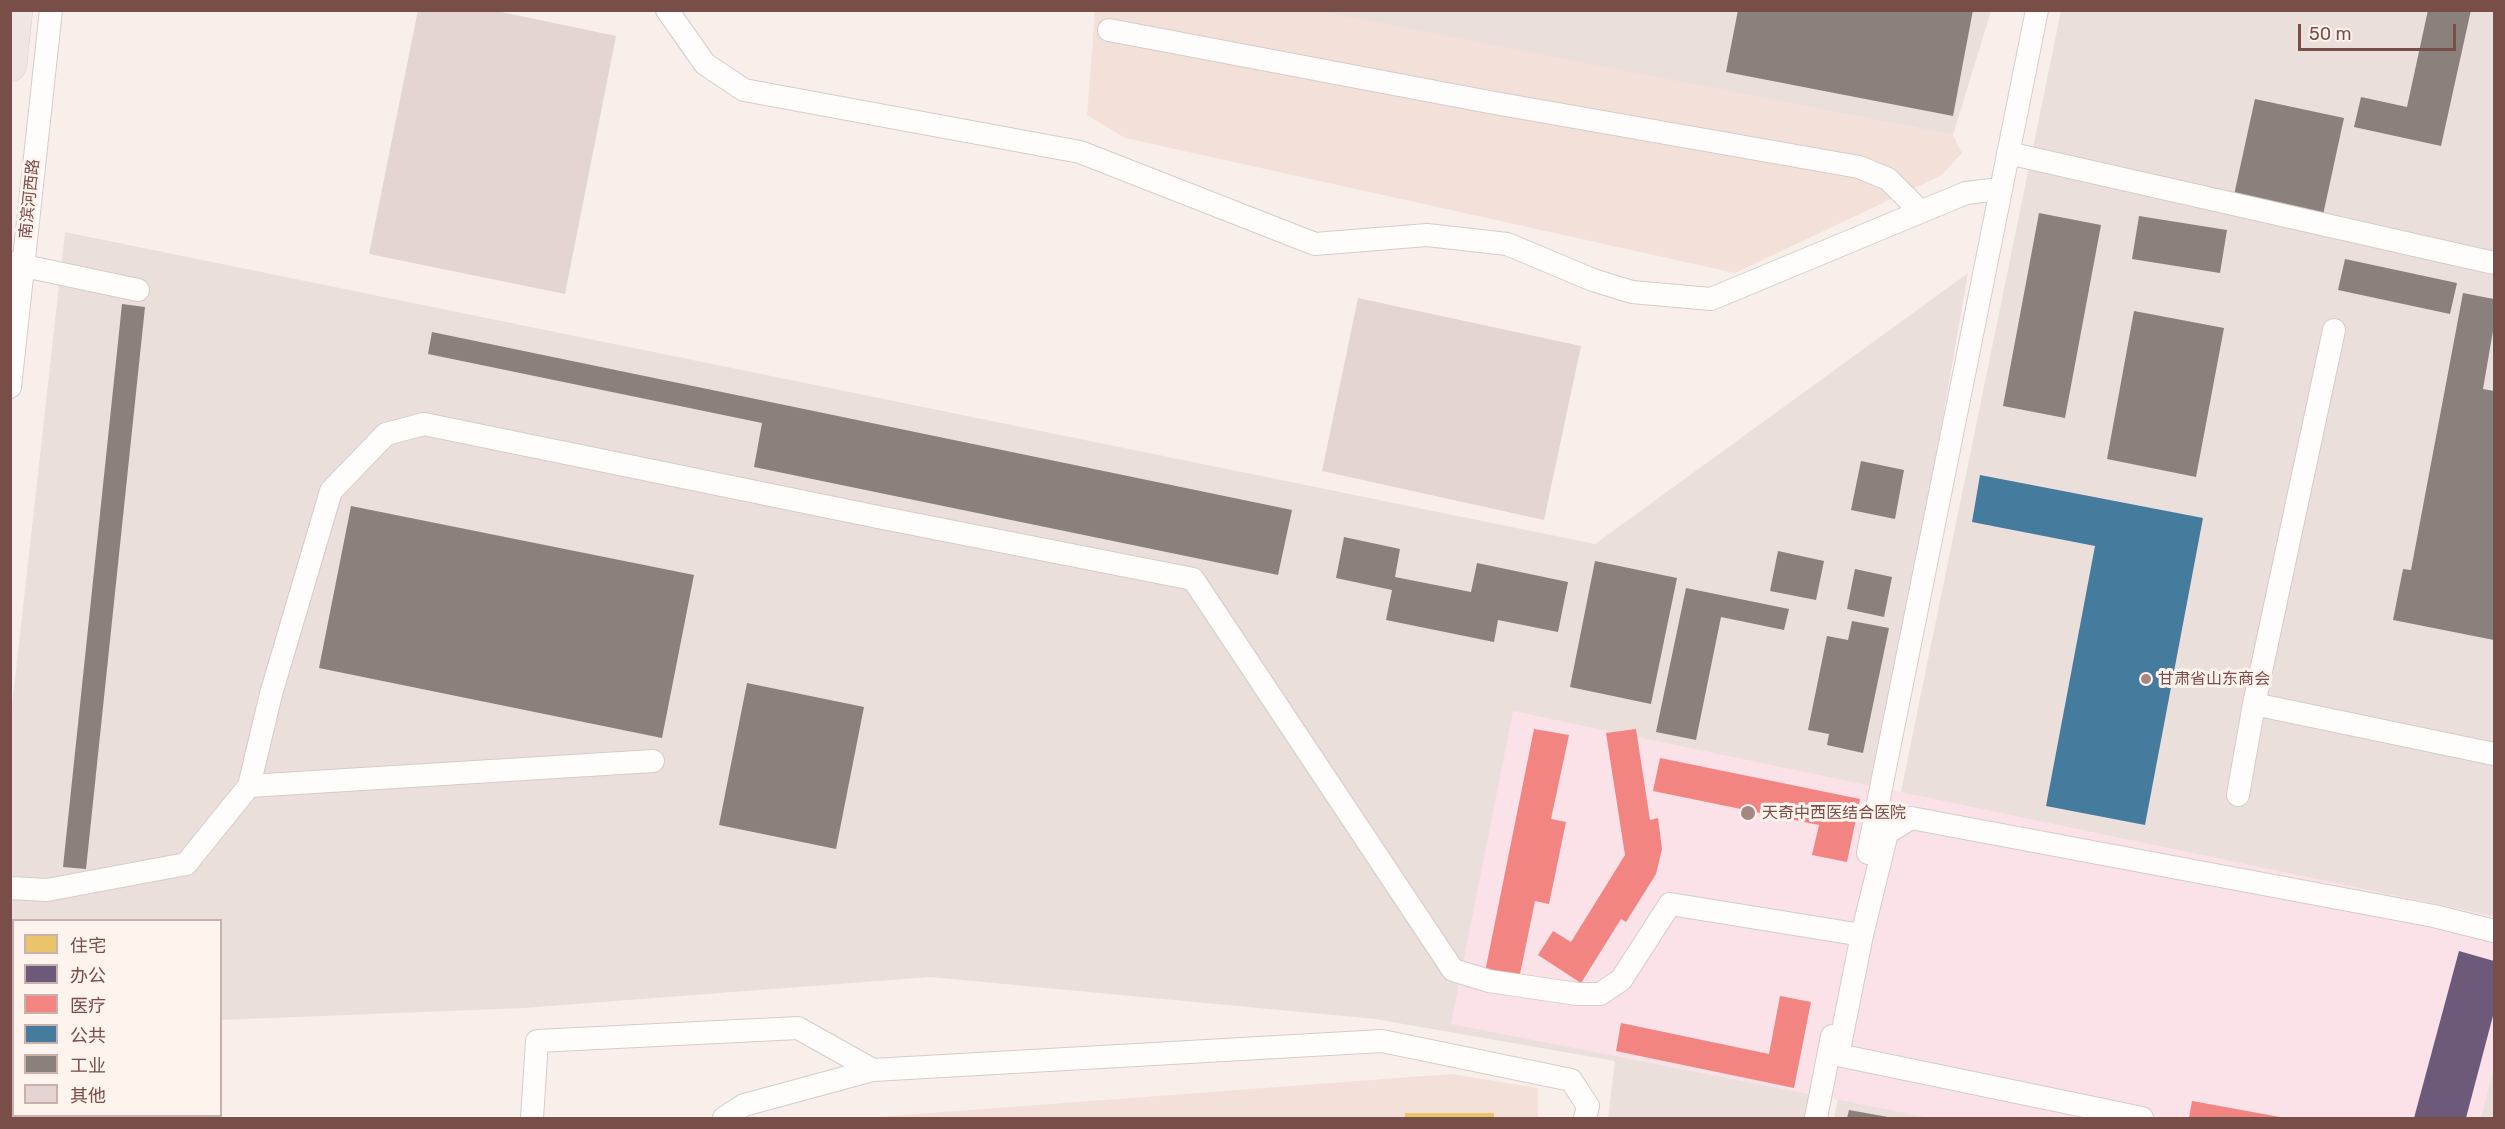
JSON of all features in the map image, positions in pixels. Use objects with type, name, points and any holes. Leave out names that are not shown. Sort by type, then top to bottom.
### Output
[{"type":"highway","points":[[10,65],[16,10]]},
{"type":"street","name":"南滨河西路","points":[[10,387],[17,265],[51,10]]},
{"type":"street","points":[[667,10],[705,64],[744,90],[1080,152],[1314,244],[1427,236],[1507,244],[1593,280],[1632,292],[1711,299],[1966,193],[2000,189]]},
{"type":"street","points":[[1816,1119],[1857,934],[2000,189],[2037,10]]},
{"type":"street","points":[[1109,30],[1489,102],[1859,167],[1888,179],[1920,212]]},
{"type":"street","points":[[2008,153],[2494,262]]},
{"type":"street","points":[[17,265],[138,290]]},
{"type":"street","points":[[2238,795],[2254,704],[2334,330]]},
{"type":"street","points":[[10,888],[46,890],[186,864],[249,786],[271,694],[331,491],[386,434],[424,424],[1194,579],[1453,970],[1489,981],[1577,994],[1600,994],[1621,980],[1670,904],[1857,934]]},
{"type":"street","points":[[2254,704],[2494,754]]},
{"type":"street","points":[[249,786],[653,761]]},
{"type":"street","points":[[2142,1119],[1838,1055],[1857,934],[1887,833],[1911,818],[2434,916],[2494,931]]},
{"type":"street","points":[[532,1119],[537,1041],[798,1028],[873,1070]]},
{"type":"street","points":[[724,1119],[744,1105],[873,1070],[1382,1041],[1571,1080],[1588,1106],[1585,1119]]},
{"type":"shaded area","points":[[1318,10],[1953,135],[1962,153],[1942,175],[1735,273],[1125,138],[1087,115],[1095,11]]},
{"type":"shaded area","points":[[1318,11],[1991,11],[1953,135]]},
{"type":"shaded area","points":[[2061,11],[2494,11],[2494,1118],[1834,1118]]},
{"type":"shaded area","points":[[65,232],[1595,544],[1968,273],[1821,1118],[1608,1118],[1615,1061],[1375,1019],[930,977],[524,1008],[222,1020],[222,919],[12,919],[11,1029],[11,714]]},
{"type":"shaded area","name":"天奇中西医结合医院","points":[[1513,711],[2494,916],[2494,1068],[2481,1118],[1931,1118],[1451,1024]]},
{"type":"shaded area","points":[[1451,1074],[1538,1088],[1538,1118],[863,1118]]},
{"type":"building: 住宅","points":[[1405,1113],[1494,1113],[1494,1118],[1405,1118]]},
{"type":"building: 办公","points":[[2459,951],[2494,961],[2494,1012],[2466,1118],[2414,1118]]},
{"type":"building: 医疗","points":[[1534,729],[1569,735],[1551,819],[1566,822],[1549,904],[1535,901],[1519,979],[1485,972]]},
{"type":"building: 医疗","points":[[1636,729],[1650,820],[1658,818],[1662,849],[1656,874],[1626,922],[1621,919],[1581,983],[1538,955],[1553,931],[1571,942],[1625,855],[1606,733]]},
{"type":"building: 医疗","points":[[1660,758],[1860,799],[1847,862],[1812,855],[1819,825],[1653,791]]},
{"type":"building: 医疗","points":[[1780,996],[1811,1002],[1794,1088],[1616,1051],[1621,1023],[1769,1054]]},
{"type":"building: 医疗","points":[[2192,1101],[2280,1117],[2280,1118],[2189,1118]]},
{"type":"building: 公共","points":[[1980,475],[2203,518],[2145,825],[2046,806],[2095,546],[1972,522]]},
{"type":"building: 工业","points":[[1738,10],[1973,10],[1953,116],[1726,72]]},
{"type":"building: 工业","points":[[2428,10],[2471,10],[2441,146],[2354,127],[2361,97],[2407,107]]},
{"type":"building: 工业","points":[[2255,99],[2344,118],[2323,215],[2234,195]]},
{"type":"building: 工业","points":[[2039,213],[2101,225],[2065,418],[2003,406]]},
{"type":"building: 工业","points":[[2139,216],[2227,230],[2220,273],[2132,259]]},
{"type":"building: 工业","points":[[2345,259],[2457,283],[2450,314],[2338,290]]},
{"type":"building: 工业","points":[[2463,293],[2494,299],[2494,325],[2483,389],[2494,391],[2494,640],[2393,620],[2403,569],[2411,570]]},
{"type":"building: 工业","points":[[122,304],[145,307],[86,869],[63,867]]},
{"type":"building: 工业","points":[[2134,311],[2224,328],[2196,477],[2107,459]]},
{"type":"building: 工业","points":[[432,332],[1292,510],[1278,575],[754,467],[762,423],[428,354]]},
{"type":"building: 工业","points":[[1861,461],[1904,470],[1895,519],[1851,510]]},
{"type":"building: 工业","points":[[351,506],[694,575],[662,738],[319,668]]},
{"type":"building: 工业","points":[[1344,537],[1400,549],[1395,577],[1471,592],[1477,563],[1568,582],[1558,632],[1498,620],[1494,642],[1386,620],[1392,590],[1336,578]]},
{"type":"building: 工业","points":[[1778,551],[1824,561],[1816,600],[1770,591]]},
{"type":"building: 工业","points":[[1595,561],[1677,578],[1651,704],[1570,687]]},
{"type":"building: 工业","points":[[1855,569],[1892,577],[1884,617],[1847,609]]},
{"type":"building: 工业","points":[[1686,588],[1789,609],[1784,630],[1721,617],[1696,740],[1656,732]]},
{"type":"building: 工业","points":[[1852,621],[1889,628],[1863,753],[1827,745],[1829,734],[1808,730],[1827,636],[1848,640]]},
{"type":"building: 工业","points":[[747,683],[864,707],[836,849],[719,825]]},
{"type":"building: 工业","points":[[1849,1110],[1888,1117],[1888,1118],[1847,1118]]},
{"type":"building: 其他","points":[[418,10],[492,10],[616,36],[565,294],[369,254]]},
{"type":"building: 其他","points":[[1358,298],[1581,346],[1544,520],[1322,471]]},
{"type":"place","name":"甘肃省山东商会","points":[[2146,679]]},
{"type":"place","name":"天奇中西医结合医院","points":[[1748,813]]}]
